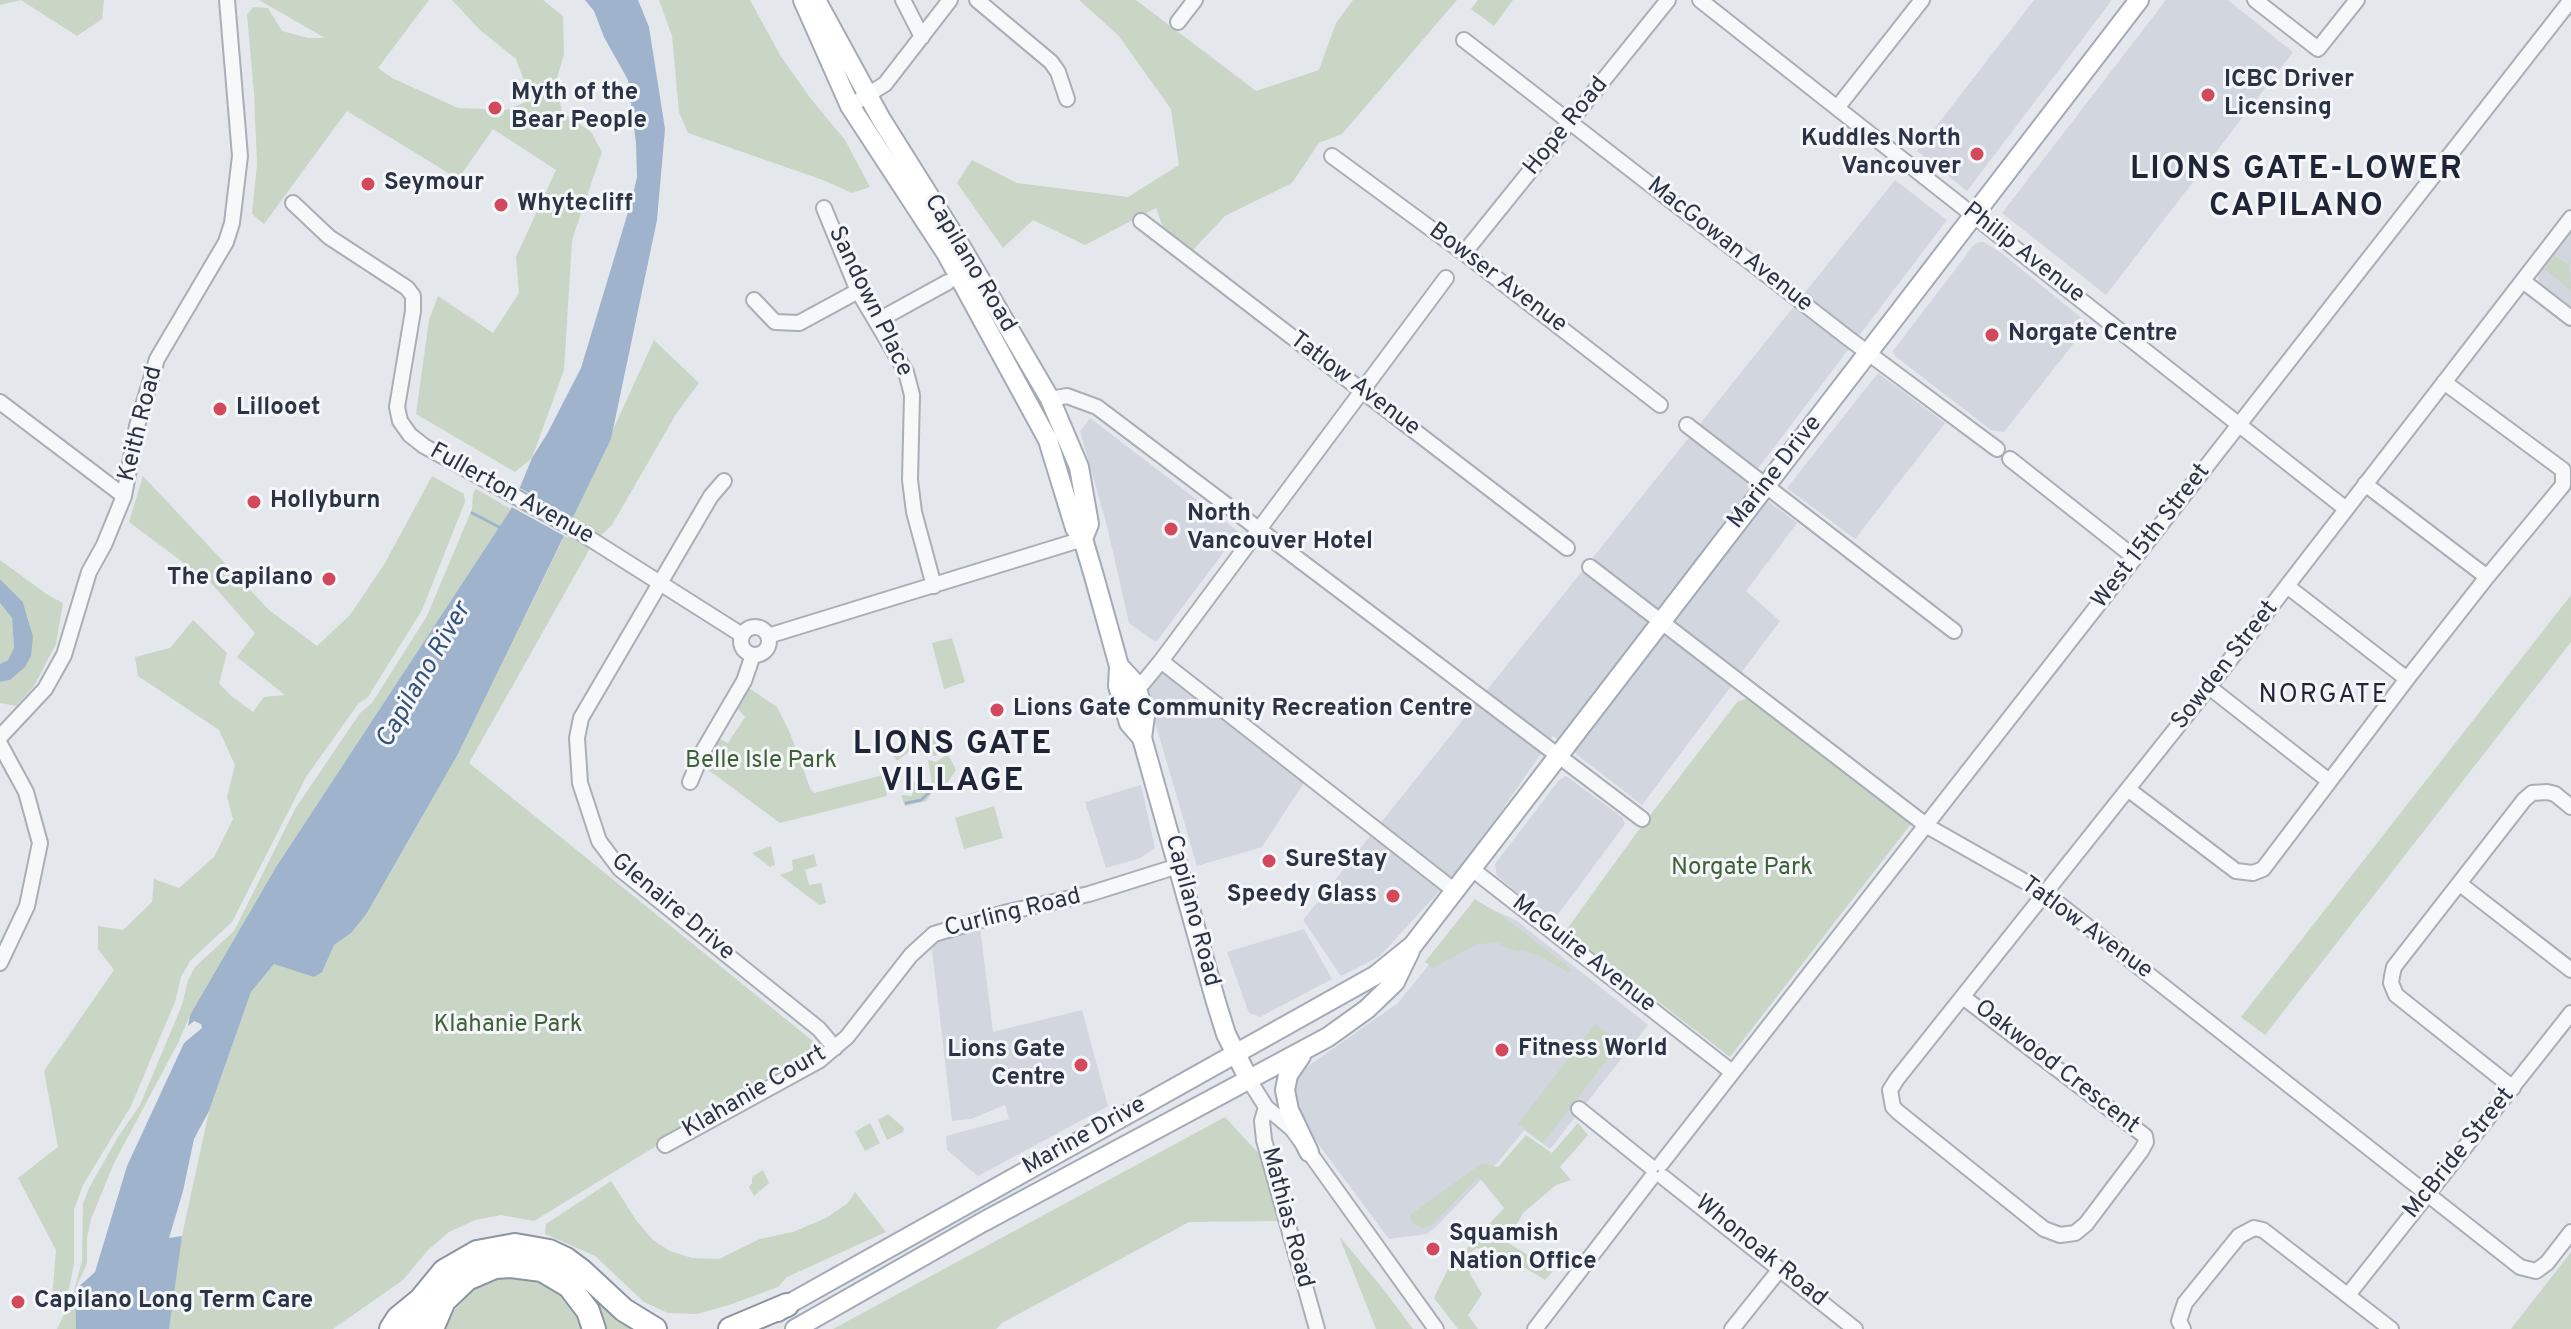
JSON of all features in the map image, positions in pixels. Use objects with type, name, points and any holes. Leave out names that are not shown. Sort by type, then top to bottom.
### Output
[{"type":"highway","points":[[391,1329],[444,1271],[465,1257],[501,1246],[530,1246],[566,1259],[624,1310],[655,1329]]},
{"type":"highway","points":[[432,1329],[444,1301],[467,1279],[495,1267],[511,1266],[542,1270],[569,1286],[580,1298],[594,1329]]},
{"type":"highway","points":[[411,1329],[421,1299]]},
{"type":"highway","points":[[730,1329],[787,1305]]},
{"type":"main road","name":"Capilano Road","points":[[803,0],[850,106],[946,253],[1048,440],[1075,528],[1083,539],[1119,666],[1118,686],[1129,723],[1142,738]]},
{"type":"main road","name":"Capilano Road","points":[[816,0],[866,94],[960,245],[1050,399],[1079,467],[1089,524],[1083,539]]},
{"type":"main road","name":"Marine Drive","points":[[795,1329],[983,1222],[1305,1051],[1345,1026],[1395,982],[1413,945],[2139,0]]},
{"type":"main road","points":[[984,319],[997,329],[1038,394],[1050,399]]},
{"type":"main road","points":[[1119,666],[1135,683]]},
{"type":"main road","name":"Capilano Road","points":[[1135,683],[1145,715],[1142,738],[1226,1034],[1249,1080]]},
{"type":"main road","name":"Marine Drive","points":[[758,1329],[787,1305],[1376,975],[1413,945]]},
{"type":"main road","points":[[1249,1080],[1252,1070],[1266,1058],[1323,1028],[1354,1005],[1376,975]]},
{"type":"main road","points":[[1305,1051],[1288,1075],[1285,1090],[1289,1110],[1309,1152]]},
{"type":"street","name":"Keith Road","points":[[0,737],[45,689],[64,655],[85,584],[124,496],[137,426],[157,359],[226,242],[232,223],[240,156],[227,0]]},
{"type":"street","points":[[903,0],[922,37]]},
{"type":"street","points":[[850,106],[885,84],[950,0]]},
{"type":"street","points":[[977,0],[1051,62],[1058,72],[1067,99]]},
{"type":"street","points":[[1178,22],[1195,0]]},
{"type":"street","name":"Hope Road","points":[[1464,253],[1668,0]]},
{"type":"street","points":[[1837,108],[1922,0]]},
{"type":"street","points":[[2255,0],[2318,49],[2357,0]]},
{"type":"street","name":"West 15th Street","points":[[1535,1329],[1732,1072],[2571,0]]},
{"type":"street","name":"Philip Avenue","points":[[1705,1],[2346,509]]},
{"type":"street","name":"MacGowan Avenue","points":[[1464,40],[1997,449]]},
{"type":"street","name":"Bowser Avenue","points":[[1332,156],[1464,253],[1660,405]]},
{"type":"street","name":"Fullerton Avenue","points":[[293,203],[329,237],[407,288],[413,296],[398,415],[410,435],[581,533],[742,635]]},
{"type":"street","name":"Sandown Place","points":[[824,208],[858,291],[906,372],[912,395],[910,480],[914,512],[934,586]]},
{"type":"street","name":"Sowden Street","points":[[1898,1112],[1893,1107],[1890,1090],[2129,790],[2571,218]]},
{"type":"street","name":"Tatlow Avenue","points":[[1141,221],[1567,548]]},
{"type":"street","points":[[1135,683],[1143,683],[1161,661],[1446,278]]},
{"type":"street","points":[[2523,281],[2571,318]]},
{"type":"street","points":[[877,321],[948,282]]},
{"type":"street","points":[[754,300],[775,322],[799,323],[858,291]]},
{"type":"street","points":[[2129,790],[2236,871],[2244,874],[2263,869],[2407,679],[2563,485],[2563,470],[2444,382]]},
{"type":"street","points":[[1050,399],[1067,396],[1097,407],[1642,819]]},
{"type":"street","points":[[0,402],[124,496]]},
{"type":"street","points":[[1687,425],[1954,631]]},
{"type":"street","points":[[2010,459],[2134,557]]},
{"type":"street","name":"Glenaire Drive","points":[[724,481],[711,496],[581,718],[577,738],[580,783],[599,841],[620,869],[840,1044]]},
{"type":"street","points":[[2365,484],[2487,577]]},
{"type":"street","points":[[768,636],[1083,539]]},
{"type":"street","name":"Tatlow Avenue","points":[[1590,567],[1927,826],[2045,893],[2520,1267],[2536,1271],[2547,1263],[2571,1232]]},
{"type":"street","points":[[2287,586],[2407,679]]},
{"type":"street","points":[[757,627],[768,636],[767,648],[761,654],[753,655],[742,648],[742,635],[748,628],[757,627]]},
{"type":"street","points":[[690,782],[703,751],[744,681],[753,655]]},
{"type":"street","points":[[1161,661],[1455,891]]},
{"type":"street","points":[[2209,687],[2329,781]]},
{"type":"street","points":[[0,744],[26,792],[40,843],[27,906],[0,963]]},
{"type":"street","points":[[2513,1088],[2396,995],[2391,983],[2394,967],[2524,800],[2532,793],[2555,794],[2571,807]]},
{"type":"street","name":"Curling Road","points":[[840,1044],[911,955],[934,934],[1008,912],[1089,894],[1178,866]]},
{"type":"street","name":"McGuire Avenue","points":[[1472,869],[1732,1072]]},
{"type":"street","points":[[2460,884],[2571,970]]},
{"type":"street","name":"Oakwood Crescent","points":[[1898,1112],[2044,1229],[2060,1235],[2071,1234],[2086,1224],[2141,1151],[2146,1142],[2145,1136],[1963,997]]},
{"type":"street","name":"McBride Street","points":[[2348,1295],[2571,1013]]},
{"type":"street","name":"Klahanie Court","points":[[665,1145],[802,1073],[840,1044]]},
{"type":"street","points":[[1249,1080],[1266,1107],[1292,1129],[1436,1329]]},
{"type":"street","name":"Mathias Road","points":[[1266,1107],[1262,1121],[1264,1140],[1317,1329]]},
{"type":"street","name":"Whonoak Road","points":[[1579,1109],[1855,1329]]},
{"type":"street","points":[[2183,1329],[2179,1321],[2185,1303],[2239,1236],[2254,1228],[2263,1230],[2391,1329]]},
{"type":"street","points":[[1732,1329],[1780,1269]]},
{"type":"shaded area","points":[[2034,0],[2112,0],[1967,191],[1917,151]]},
{"type":"shaded area","points":[[2166,0],[2228,0],[2293,52],[2106,295],[2002,213]]},
{"type":"shaded area","points":[[1895,180],[1947,220],[1746,484],[1797,523],[1746,591],[1780,621],[1642,805],[1553,736],[1466,862],[1379,957],[1341,976],[1303,920]]},
{"type":"shaded area","points":[[2571,226],[2571,310],[2540,286],[2537,273]]},
{"type":"shaded area","name":"Norgate Centre","points":[[1978,242],[1984,242],[2000,252],[2089,324],[2004,432],[1991,430],[1895,356],[1893,351]]},
{"type":"shaded area","points":[[1878,373],[1945,423],[1855,539],[1787,488]]},
{"type":"shaded area","name":"North Vancouver Hotel","points":[[1090,418],[1239,532],[1156,642],[1129,623],[1107,526],[1080,431]]},
{"type":"shaded area","points":[[1163,670],[1305,781],[1262,847],[1197,866],[1146,691]]},
{"type":"shaded area","points":[[1566,776],[1622,817],[1625,824],[1553,921],[1497,876],[1495,864],[1559,780]]},
{"type":"shaded area","points":[[1141,785],[1155,848],[1140,858],[1106,868],[1085,802]]},
{"type":"shaded area","points":[[1479,903],[1517,921],[1648,1025],[1550,1149],[1524,1130],[1434,1229],[1426,1234],[1389,1239],[1305,1126],[1293,1080],[1398,1003]]},
{"type":"shaded area","points":[[980,927],[993,1032],[1082,1010],[1108,1106],[978,1176],[947,1150],[946,1136],[1009,1119],[1005,1105],[971,1119],[952,1121],[932,950],[938,939]]},
{"type":"shaded area","points":[[1304,929],[1332,979],[1260,1017],[1249,1013],[1227,952]]},
{"type":"green space","points":[[0,0],[21,0],[0,5]]},
{"type":"green space","points":[[21,0],[104,0],[102,19],[77,36]]},
{"type":"green space","points":[[259,0],[429,0],[378,68],[392,78],[458,108],[506,110],[531,100],[516,59],[480,30],[452,0],[543,0],[563,16],[564,54],[556,82],[562,112],[591,132],[602,152],[572,240],[564,370],[532,458],[515,472],[416,414],[429,320],[438,296],[493,333],[519,293],[516,257],[556,170],[493,129],[458,179],[347,111],[264,224],[252,214],[257,164],[247,15],[253,7],[268,8],[282,31],[308,38],[325,38]]},
{"type":"green space","points":[[659,0],[750,0],[780,55],[845,140],[870,187],[852,193],[688,133],[679,112],[672,36]]},
{"type":"green space","points":[[1079,0],[1136,0],[1256,91],[1319,70],[1336,23],[1353,0],[1457,0],[1342,134],[1319,143],[1292,183],[1225,216],[1193,250],[1168,241],[1156,208],[1085,245],[1033,220],[1003,248],[957,183],[972,160],[1017,183],[1128,197],[1179,165],[1171,109],[1118,35]]},
{"type":"green space","points":[[1478,0],[1513,0],[1494,26],[1471,9]]},
{"type":"green space","points":[[2554,255],[2567,264],[2571,258],[2571,291],[2545,269]]},
{"type":"green space","name":"Klahanie Park","points":[[654,340],[699,383],[676,414],[612,525],[593,543],[469,763],[819,1046],[534,1221],[501,1215],[475,1220],[449,1232],[428,1250],[403,1280],[333,1329],[166,1329],[175,1268],[209,1111],[251,992],[274,964],[367,913],[458,754],[565,535]]},
{"type":"green space","points":[[143,476],[269,610],[317,646],[350,615],[385,563],[432,476],[464,494],[465,502],[422,610],[368,697],[358,704],[306,777],[232,922],[190,961],[181,977],[175,1002],[131,1106],[83,1185],[74,1210],[74,1263],[63,1304],[52,1299],[56,1250],[18,1178],[58,1147],[44,1071],[114,970],[98,949],[98,926],[123,930],[152,902],[154,879],[179,888],[214,857],[233,819],[227,797],[235,765],[219,730],[138,676],[135,657],[170,648],[193,620],[227,653],[219,683],[231,696],[253,712],[264,697],[285,695],[237,657],[255,633],[212,584],[129,522]]},
{"type":"green space","points":[[476,489],[511,509],[276,867],[190,1015],[114,1163],[91,1219],[87,1263],[75,1290],[76,1329],[57,1329],[72,1298],[82,1261],[83,1204],[89,1188],[140,1105],[182,1005],[188,980],[195,967],[234,931],[295,809],[360,713],[372,703],[427,616],[472,509]]},
{"type":"green space","points":[[0,560],[63,603],[56,644],[34,686],[16,706],[0,703],[0,682],[10,680],[31,656],[30,626],[23,602],[0,579]]},
{"type":"green space","points":[[2571,595],[2571,642],[2265,1035],[2241,1017]]},
{"type":"green space","points":[[0,603],[12,618],[14,649],[8,660],[0,664]]},
{"type":"green space","points":[[952,638],[965,682],[944,689],[932,643]]},
{"type":"green space","name":"Belle Isle Park","points":[[749,688],[777,707],[814,793],[883,775],[887,796],[780,823],[703,766],[720,739],[728,743],[745,717],[738,709]]},
{"type":"green space","name":"Norgate Park","points":[[1748,698],[1911,824],[1730,1057],[1567,929],[1737,702]]},
{"type":"green space","points":[[928,726],[945,749],[935,756],[912,749],[897,761],[891,753]]},
{"type":"green space","points":[[948,754],[956,770],[948,782],[950,793],[933,791],[926,801],[905,806],[901,795],[912,796],[912,783],[919,779],[924,791],[932,784],[928,760],[936,762]]},
{"type":"green space","points":[[994,806],[1003,838],[964,849],[955,818]]},
{"type":"green space","points":[[771,846],[775,865],[770,867],[752,853]]},
{"type":"green space","points":[[814,854],[817,866],[805,870],[809,885],[821,883],[826,903],[819,905],[780,875],[793,870],[792,860]]},
{"type":"green space","points":[[1475,899],[1572,970],[1569,973],[1536,954],[1506,948],[1499,943],[1477,944],[1433,968],[1425,962]]},
{"type":"green space","points":[[1595,1024],[1620,1043],[1543,1143],[1518,1124]]},
{"type":"green space","points":[[888,1114],[904,1128],[903,1132],[887,1140],[878,1120]]},
{"type":"green space","points":[[1225,1117],[1260,1155],[1279,1221],[1189,1222],[996,1329],[833,1329]]},
{"type":"green space","points":[[870,1123],[880,1143],[865,1151],[855,1132]]},
{"type":"green space","points":[[1578,1123],[1588,1135],[1560,1167],[1571,1180],[1556,1185],[1523,1213],[1507,1242],[1553,1271],[1545,1280],[1501,1253],[1477,1248],[1467,1255],[1470,1274],[1482,1294],[1468,1315],[1478,1329],[1458,1329],[1434,1298],[1448,1269],[1504,1208],[1479,1177],[1433,1224],[1423,1228],[1412,1223],[1410,1215],[1482,1163],[1498,1167],[1526,1135],[1552,1153]]},
{"type":"green space","points":[[763,1170],[769,1183],[754,1196],[749,1187],[752,1177]]},
{"type":"green space","points":[[611,1181],[653,1240],[670,1251],[692,1258],[719,1259],[760,1239],[793,1232],[826,1218],[848,1203],[855,1192],[886,1232],[787,1277],[778,1287],[697,1314],[668,1313],[644,1302],[595,1256],[545,1234],[546,1224]]},
{"type":"green space","points":[[1339,1236],[1384,1290],[1413,1329],[1376,1329]]},
{"type":"green space","points":[[2571,1252],[2571,1329],[2511,1329]]},
{"type":"green space","points":[[506,1277],[545,1283],[562,1295],[583,1329],[444,1329],[452,1313],[473,1290]]},
{"type":"green space","points":[[588,1293],[608,1312],[630,1329],[605,1329]]},
{"type":"water","name":"Capilano River","points":[[585,0],[638,0],[649,27],[665,129],[657,220],[611,439],[458,754],[367,913],[351,933],[334,945],[322,972],[314,977],[274,964],[251,992],[209,1111],[194,1139],[169,1238],[182,1236],[169,1329],[76,1329],[75,1290],[95,1272],[127,1166],[184,1043],[202,1028],[194,1021],[188,1026],[190,1015],[276,867],[511,509],[532,458],[581,368],[637,177],[628,80],[604,37],[594,11]]},
{"type":"water","points":[[0,579],[23,602],[33,637],[31,656],[25,667],[10,680],[0,682],[0,664],[8,660],[14,648],[12,618],[0,603]]},
{"type":"pier","points":[[516,486],[577,520],[568,538],[508,505]]},
{"type":"waterway","points":[[472,513],[501,528]]},
{"type":"waterway","points":[[906,803],[921,800],[935,787],[949,788]]},
{"type":"place","name":"ICBC Driver Licensing","points":[[2208,95]]},
{"type":"place","name":"Myth of the Bear People","points":[[495,108]]},
{"type":"place","name":"Kuddles North Vancouver","points":[[1977,154]]},
{"type":"place","name":"Seymour","points":[[368,184]]},
{"type":"place","name":"Whytecliff","points":[[501,205]]},
{"type":"place","name":"Norgate Centre","points":[[1992,335]]},
{"type":"place","name":"Lillooet","points":[[220,409]]},
{"type":"place","name":"Hollyburn","points":[[254,502]]},
{"type":"place","name":"North Vancouver Hotel","points":[[1171,529]]},
{"type":"place","name":"The Capilano","points":[[329,579]]},
{"type":"place","name":"Lions Gate Community Recreation Centre","points":[[997,710]]},
{"type":"place","name":"SureStay","points":[[1269,861]]},
{"type":"place","name":"Speedy Glass","points":[[1393,896]]},
{"type":"place","name":"Fitness World","points":[[1502,1050]]},
{"type":"place","name":"Lions Gate Centre","points":[[1081,1065]]},
{"type":"place","name":"Squamish Nation Office","points":[[1433,1249]]},
{"type":"place","name":"Capilano Long Term Care","points":[[18,1302]]},
{"type":"district","name":"LIONS GATE-LOWER CAPILANO","points":[[2297,190]]},
{"type":"district","name":"NORGATE","points":[[2324,697]]},
{"type":"district","name":"LIONS GATE VILLAGE","points":[[953,766]]}]
